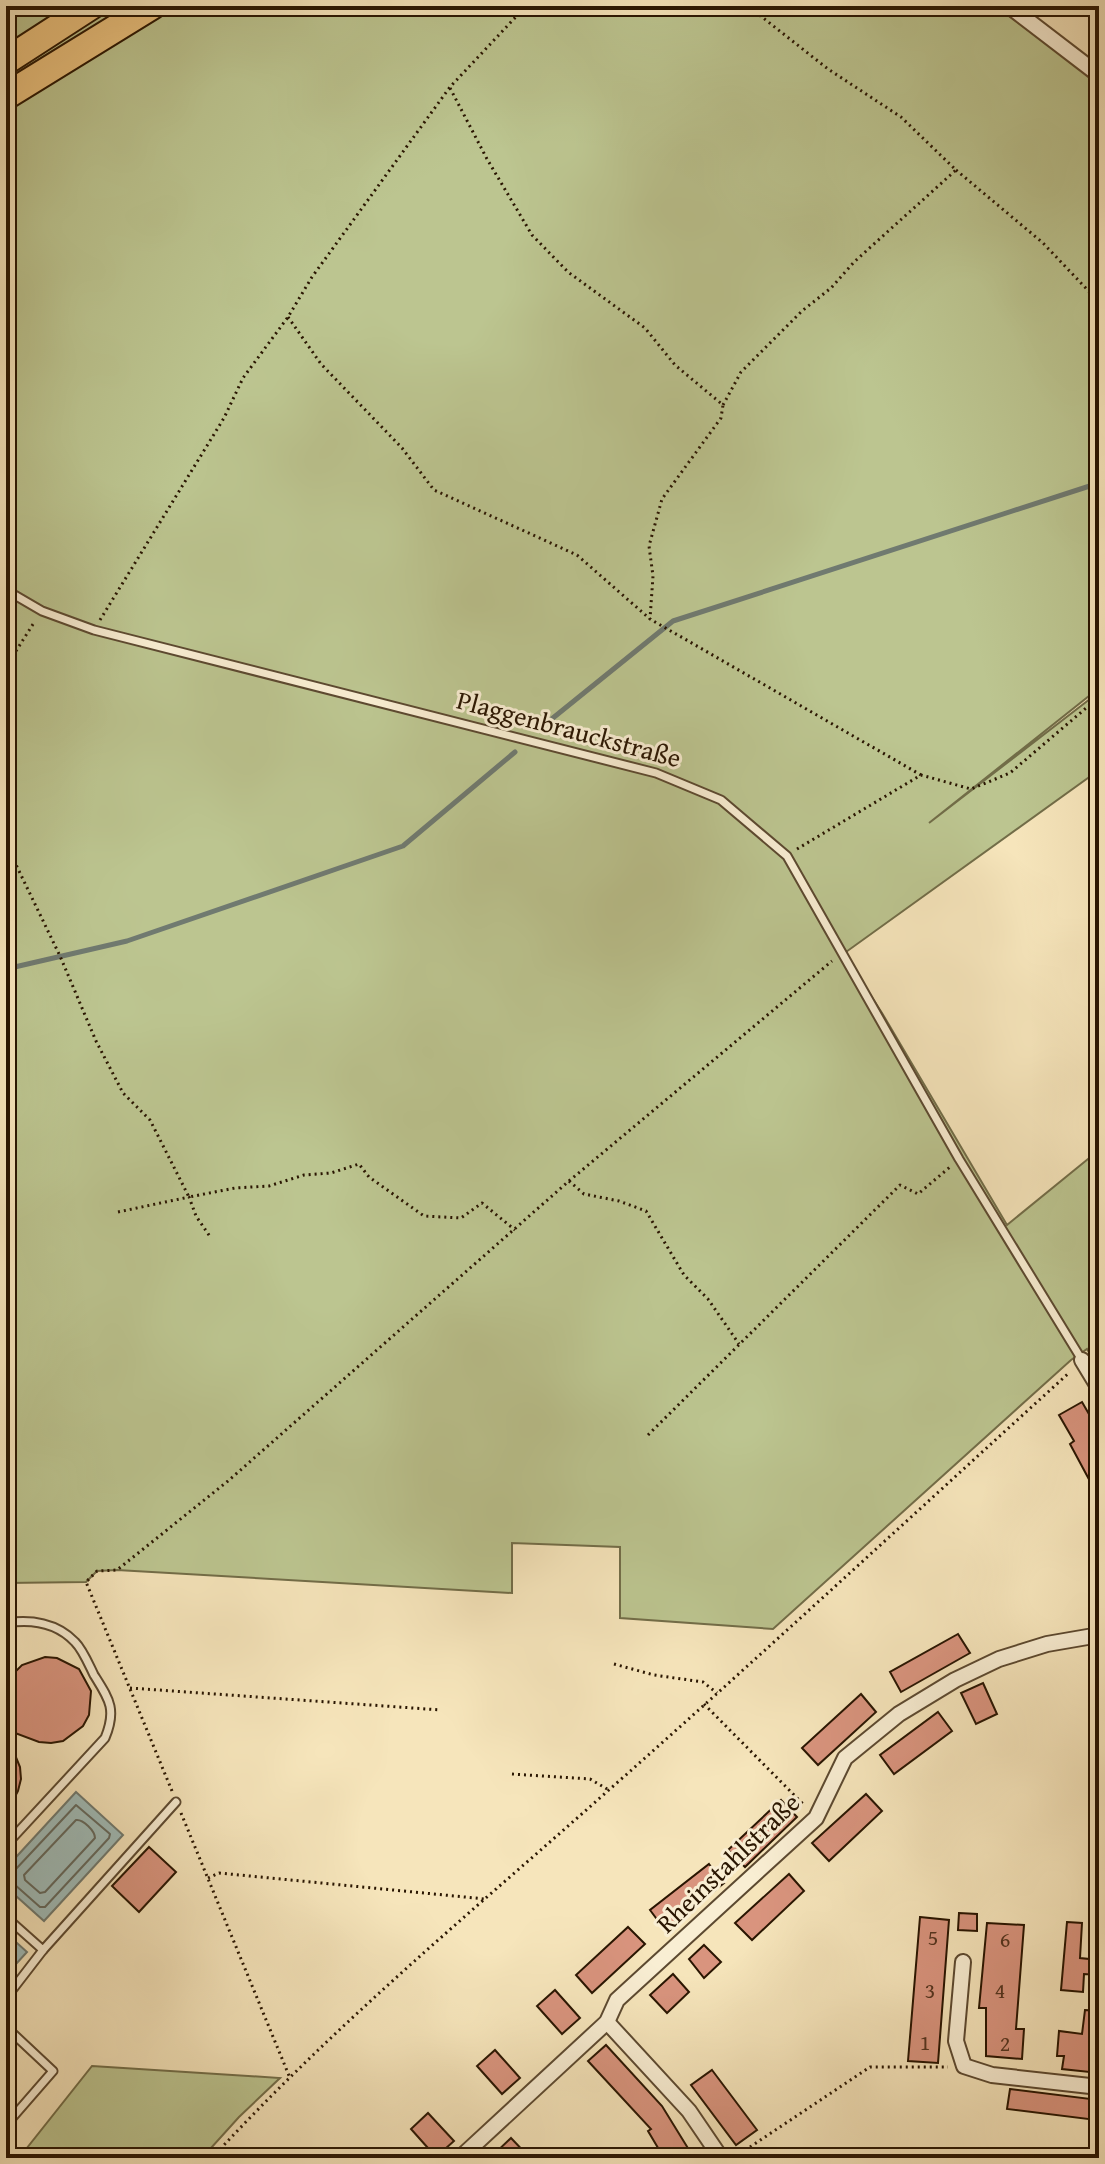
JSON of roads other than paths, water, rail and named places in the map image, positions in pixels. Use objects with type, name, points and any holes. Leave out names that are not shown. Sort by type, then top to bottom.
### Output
[{"type":"highway","points":[[6,61],[91,6]]},
{"type":"highway","points":[[6,96],[152,6]]},
{"type":"street","points":[[1009,6],[1099,75]]},
{"type":"street","name":"Plaggenbrauckstraße","points":[[1082,1360],[1099,1388]]},
{"type":"street","name":"Rheinstahlstraße","points":[[460,2158],[607,2022],[617,2000],[816,1818],[845,1758],[899,1714],[955,1680],[999,1659],[1047,1644],[1099,1635]]},
{"type":"street","points":[[963,1962],[956,2041],[964,2066],[992,2075],[1099,2087]]},
{"type":"street","points":[[607,2022],[689,2111],[721,2158]]},
{"type":"lane","name":"Plaggenbrauckstraße","points":[[6,590],[42,611],[94,630],[656,773],[721,800],[787,856],[959,1159],[1082,1360]]},
{"type":"lane","points":[[6,1623],[26,1620],[45,1624],[76,1643],[110,1702],[112,1721],[105,1738],[6,1845]]},
{"type":"lane","points":[[6,1998],[43,1950],[176,1802]]},
{"type":"lane","points":[[6,1917],[43,1950]]},
{"type":"lane","points":[[6,2027],[53,2071],[6,2125]]},
{"type":"water","points":[[76,1792],[123,1835],[44,1921],[6,1887],[6,1868]]},
{"type":"water","points":[[6,1933],[27,1952],[6,1975]]},
{"type":"waterway","points":[[543,726],[673,621],[1099,483]]},
{"type":"waterway","points":[[6,969],[127,941],[403,846],[515,752]]}]
